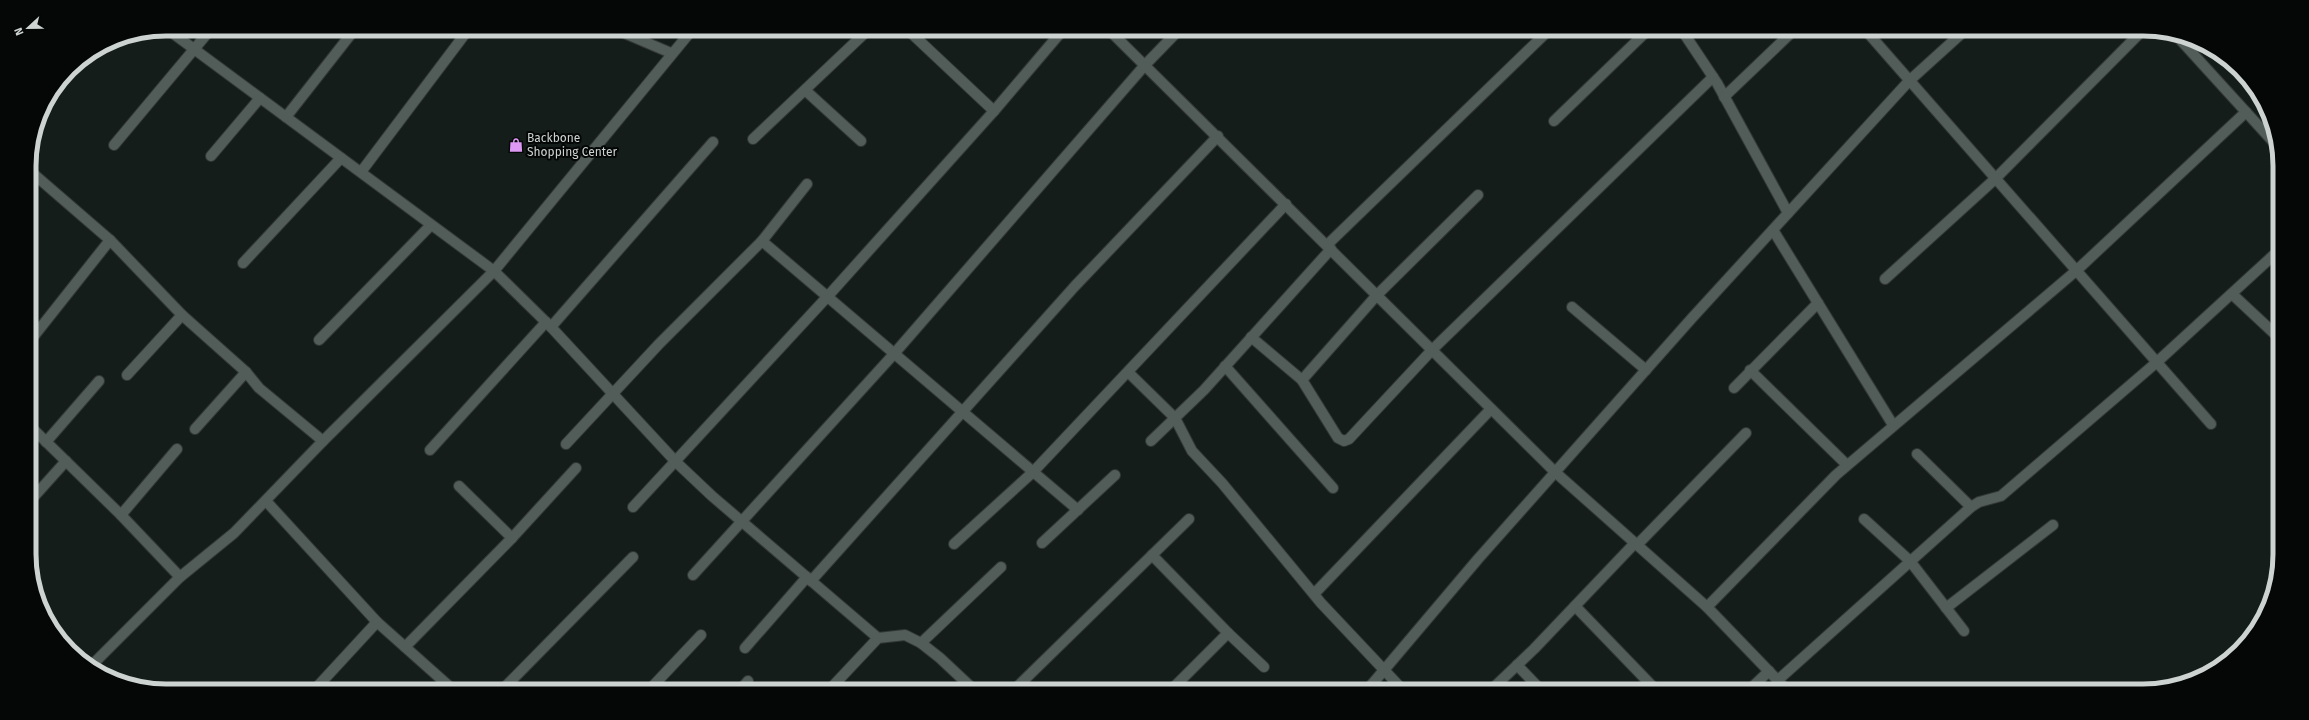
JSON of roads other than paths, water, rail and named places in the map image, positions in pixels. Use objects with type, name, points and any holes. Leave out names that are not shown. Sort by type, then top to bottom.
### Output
[{"type":"street","points":[[176,36],[494,272],[549,325],[676,462],[741,521],[878,638]]},
{"type":"street","points":[[114,145],[205,36]]},
{"type":"street","points":[[286,117],[350,36]]},
{"type":"street","points":[[360,172],[463,36]]},
{"type":"street","points":[[630,36],[671,54]]},
{"type":"street","points":[[95,662],[180,577],[234,533],[323,441],[494,272],[687,36]]},
{"type":"street","points":[[753,139],[862,36]]},
{"type":"street","points":[[913,36],[994,111]]},
{"type":"street","points":[[633,508],[828,296],[994,111],[1058,36]]},
{"type":"street","points":[[1115,36],[1218,136],[1555,472],[1707,607],[1782,684]]},
{"type":"street","points":[[693,575],[893,355],[1145,65],[1173,36]]},
{"type":"street","points":[[1151,441],[1225,366],[1329,247],[1543,36]]},
{"type":"street","points":[[1554,121],[1642,36]]},
{"type":"street","points":[[1686,36],[1713,77],[1788,213]]},
{"type":"street","points":[[1724,97],[1788,36]]},
{"type":"street","points":[[1871,36],[2211,424]]},
{"type":"street","points":[[1372,684],[1555,472],[1788,213],[1909,81],[1959,36]]},
{"type":"street","points":[[1885,279],[1996,179],[2137,36]]},
{"type":"street","points":[[2182,42],[2271,139]]},
{"type":"street","points":[[1251,337],[1302,380],[1338,438],[1344,441],[1349,439],[1432,350],[1713,77]]},
{"type":"street","points":[[805,90],[861,141]]},
{"type":"street","points":[[211,156],[260,98]]},
{"type":"street","points":[[1707,607],[1847,465],[2077,270],[2246,112]]},
{"type":"street","points":[[745,648],[962,412],[1075,286],[1218,136]]},
{"type":"street","points":[[430,450],[549,325],[713,142]]},
{"type":"street","points":[[243,263],[341,158]]},
{"type":"street","points":[[36,176],[110,240],[182,315],[246,372],[259,388],[323,441]]},
{"type":"street","points":[[566,444],[659,344],[762,241],[807,184]]},
{"type":"street","points":[[1302,380],[1377,295],[1478,195]]},
{"type":"street","points":[[954,544],[1032,472],[1286,204]]},
{"type":"street","points":[[319,340],[431,224]]},
{"type":"street","points":[[1773,230],[1893,425]]},
{"type":"street","points":[[36,333],[110,240]]},
{"type":"street","points":[[762,241],[828,296],[893,355],[1078,510]]},
{"type":"street","points":[[1778,680],[1971,507],[1979,502],[2001,496],[2157,362],[2273,256]]},
{"type":"street","points":[[2232,294],[2273,333]]},
{"type":"street","points":[[1734,388],[1750,370],[1818,303]]},
{"type":"street","points":[[1572,307],[1646,370]]},
{"type":"street","points":[[127,375],[182,315]]},
{"type":"street","points":[[1225,366],[1333,488]]},
{"type":"street","points":[[1750,370],[1847,465]]},
{"type":"street","points":[[195,430],[246,372]]},
{"type":"street","points":[[1128,372],[1175,418],[1192,451],[1222,483],[1314,594],[1397,684]]},
{"type":"street","points":[[46,442],[99,381]]},
{"type":"street","points":[[1314,594],[1491,409]]},
{"type":"street","points":[[36,432],[121,515],[180,577]]},
{"type":"street","points":[[1497,684],[1746,433]]},
{"type":"street","points":[[121,515],[177,449]]},
{"type":"street","points":[[1917,454],[1971,507]]},
{"type":"street","points":[[36,494],[66,461]]},
{"type":"street","points":[[405,647],[512,538],[576,468]]},
{"type":"street","points":[[1042,543],[1115,475]]},
{"type":"street","points":[[459,486],[512,538]]},
{"type":"street","points":[[266,501],[376,622],[447,684]]},
{"type":"street","points":[[1020,684],[1189,519]]},
{"type":"street","points":[[1864,519],[1910,562],[1964,631]]},
{"type":"street","points":[[1946,608],[2053,525]]},
{"type":"street","points":[[1152,554],[1228,633],[1264,667]]},
{"type":"street","points":[[508,684],[633,557]]},
{"type":"street","points":[[921,643],[1001,567]]},
{"type":"street","points":[[1575,606],[1650,684]]},
{"type":"street","points":[[320,684],[376,622]]},
{"type":"street","points":[[1177,684],[1228,633]]},
{"type":"street","points":[[655,684],[701,635]]},
{"type":"street","points":[[835,684],[878,638],[905,635],[921,643],[940,658],[968,684]]},
{"type":"street","points":[[1517,665],[1535,684]]},
{"type":"street","points":[[1755,684],[1769,671]]},
{"type":"place","name":"Backbone Shopping Center","points":[[516,145]]}]
